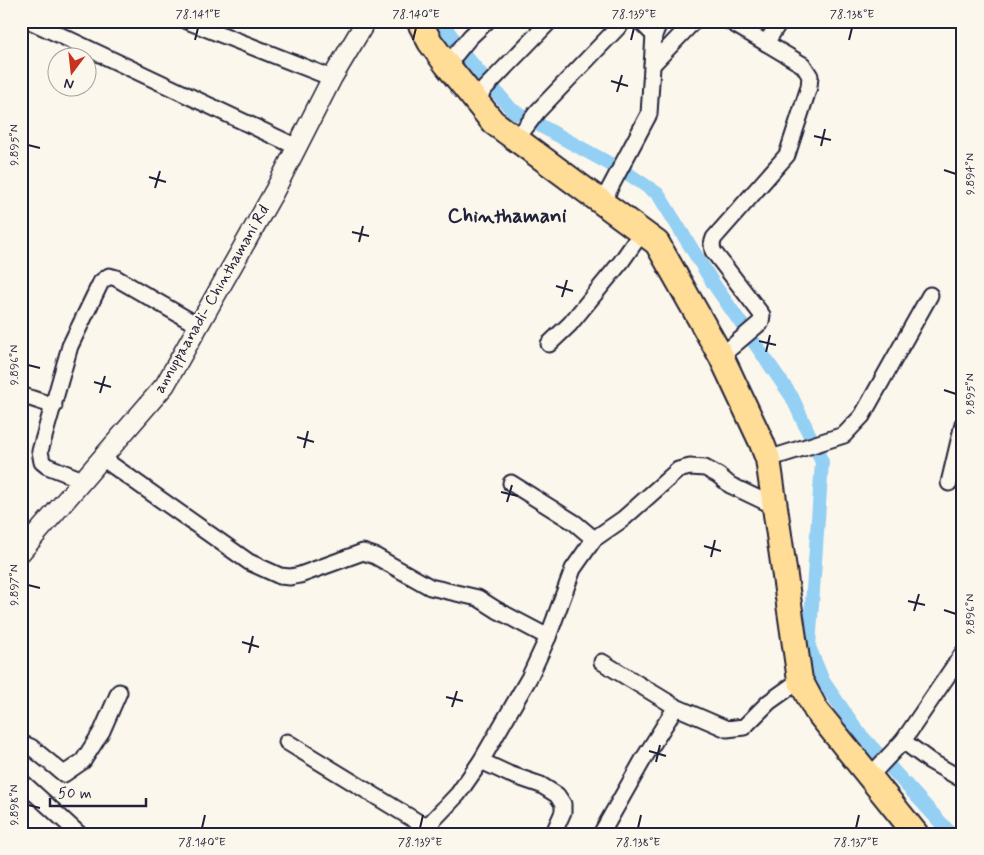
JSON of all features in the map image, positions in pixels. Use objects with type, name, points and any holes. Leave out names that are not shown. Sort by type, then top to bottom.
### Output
[{"type":"main road","points":[[419,21],[430,42],[450,60],[480,95],[493,122],[520,133],[602,203],[657,243],[729,350],[761,441],[776,457],[774,506],[800,680],[816,710],[875,770],[916,834]]},
{"type":"street","points":[[30,21],[297,147]]},
{"type":"street","points":[[187,21],[332,78]]},
{"type":"street","name":"annuppaanadi- Chinthamani Rd","points":[[21,552],[164,385],[274,192],[332,78],[366,21]]},
{"type":"street","points":[[450,60],[487,21]]},
{"type":"street","points":[[480,95],[550,21]]},
{"type":"street","points":[[520,133],[537,112],[624,21]]},
{"type":"street","points":[[602,203],[649,114],[652,65],[657,28],[640,21]]},
{"type":"street","points":[[652,65],[694,21]]},
{"type":"street","points":[[728,21],[803,65],[810,76],[809,87],[787,155],[714,238],[712,244],[713,251],[762,315],[760,322],[729,350]]},
{"type":"street","points":[[766,43],[780,21]]},
{"type":"street","points":[[549,344],[570,324],[621,262],[642,232]]},
{"type":"street","points":[[83,480],[47,466],[42,462],[40,451],[70,346],[101,282],[109,276],[116,278],[199,326]]},
{"type":"street","points":[[776,457],[844,435],[862,416],[930,295]]},
{"type":"street","points":[[21,395],[54,406]]},
{"type":"street","points":[[949,483],[963,424]]},
{"type":"street","points":[[102,458],[250,562],[280,576],[300,575],[363,552],[375,556],[430,587],[478,598],[548,636]]},
{"type":"street","points":[[287,742],[423,830],[458,794],[481,761],[529,678],[548,636],[574,569],[594,539],[623,519],[678,470],[690,467],[704,468],[730,485],[774,506]]},
{"type":"street","points":[[511,483],[576,523],[594,539]]},
{"type":"street","points":[[875,770],[898,746],[963,653]]},
{"type":"street","points":[[602,662],[676,707],[727,729],[744,728],[769,702],[800,680]]},
{"type":"street","points":[[21,743],[32,747],[64,774],[83,761],[102,731],[119,692]]},
{"type":"street","points":[[601,834],[644,758],[676,707]]},
{"type":"street","points":[[898,746],[930,761],[963,780]]},
{"type":"street","points":[[481,761],[557,794],[563,804],[563,812],[555,830],[556,834]]},
{"type":"street","points":[[21,781],[79,834]]},
{"type":"waterway","points":[[441,21],[463,53],[512,110],[630,175],[658,194],[713,283],[792,397],[822,462],[809,647],[823,681],[859,733],[951,834]]},
{"type":"district","name":"Chinthamani","points":[[507,216]]}]
